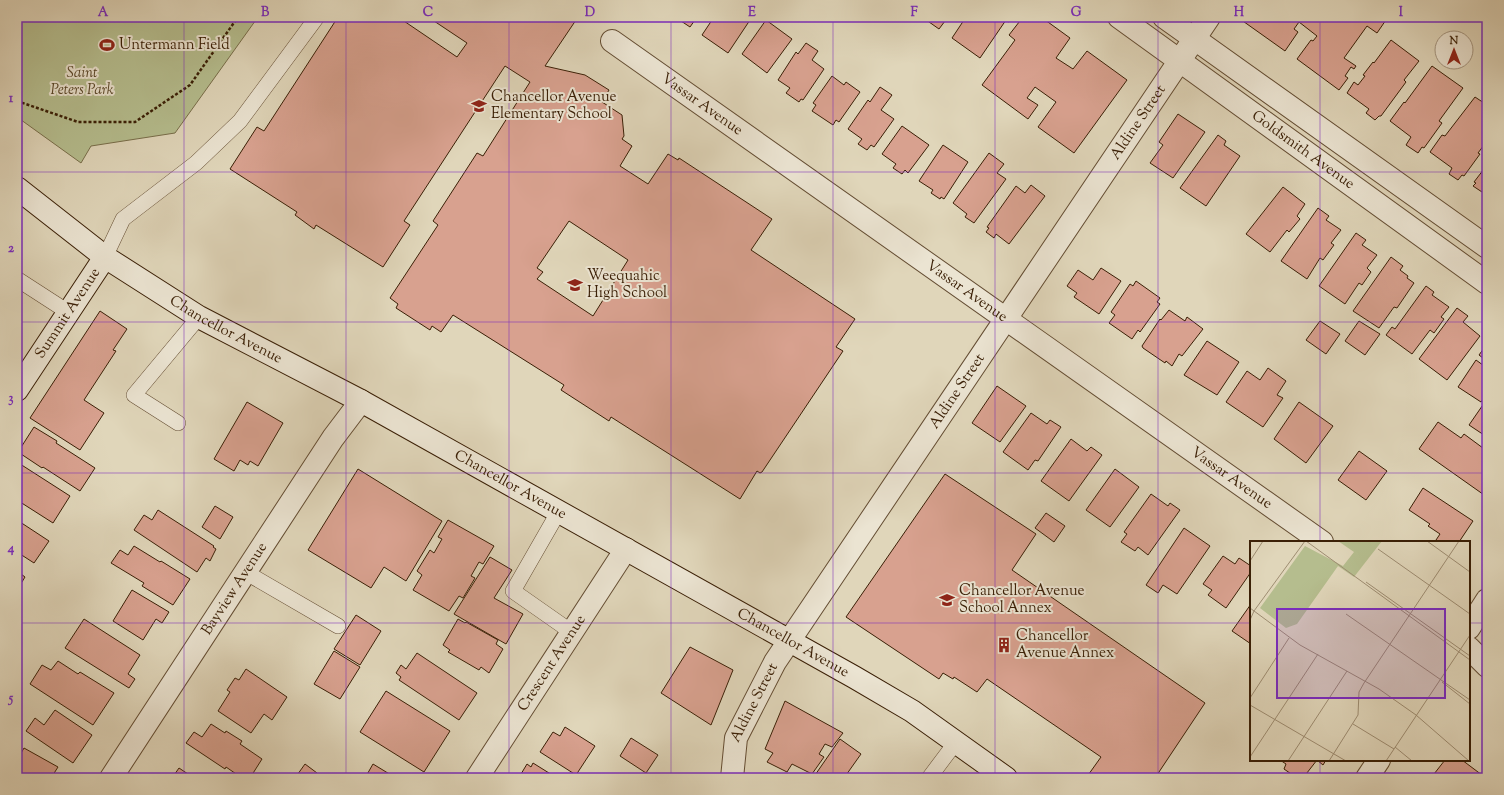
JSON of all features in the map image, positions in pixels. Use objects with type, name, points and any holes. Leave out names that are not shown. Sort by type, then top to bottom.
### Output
[{"type":"street","name":"Goldsmith Avenue","points":[[1119,17],[1487,283]]},
{"type":"street","name":"Goldsmith Avenue","points":[[1164,17],[1487,247]]},
{"type":"street","name":"Aldine Street","points":[[732,778],[736,738],[774,662],[1209,17]]},
{"type":"street","name":"Vassar Avenue","points":[[612,41],[1321,541]]},
{"type":"street","name":"Chancellor Avenue","points":[[17,188],[105,257],[199,317],[361,401],[789,640],[912,711],[1006,778]]},
{"type":"street","points":[[1398,219],[1414,194]]},
{"type":"street","name":"Summit Avenue","points":[[17,390],[105,257]]},
{"type":"street","name":"Bayview Avenue","points":[[111,778],[333,438],[361,401]]},
{"type":"street","name":"Crescent Avenue","points":[[477,778],[573,633],[626,549]]},
{"type":"street","points":[[1470,626],[1487,600]]},
{"type":"street","points":[[1470,643],[1487,651]]},
{"type":"street","points":[[1470,649],[1487,666]]},
{"type":"street","points":[[1367,778],[1378,761]]},
{"type":"lane","points":[[105,257],[123,219],[196,163],[240,121],[317,17]]},
{"type":"lane","points":[[17,279],[68,312]]},
{"type":"lane","points":[[178,423],[134,395],[199,317]]},
{"type":"lane","points":[[559,511],[514,591],[573,633]]},
{"type":"lane","points":[[245,572],[338,626]]},
{"type":"lane","points":[[929,778],[956,742]]},
{"type":"path","points":[[17,101],[78,122],[135,122],[190,85],[238,17]]},
{"type":"green space","name":"Saint Peters Park","points":[[17,17],[258,17],[175,133],[91,146],[81,163],[17,117]]},
{"type":"building","points":[[338,17],[398,17],[457,57],[467,43],[428,17],[578,17],[545,66],[585,75],[609,90],[602,102],[622,115],[624,136],[622,139],[632,146],[620,166],[648,184],[668,154],[678,160],[679,158],[772,219],[751,250],[855,319],[836,347],[843,351],[762,472],[760,473],[757,471],[740,499],[611,417],[609,421],[561,390],[564,385],[453,315],[441,332],[432,326],[430,330],[396,308],[398,304],[390,298],[438,225],[433,221],[477,153],[483,156],[530,82],[505,66],[404,221],[410,225],[383,267],[316,225],[314,229],[295,215],[297,212],[230,169],[257,127],[264,131]],"holes":[[[569,221],[628,260],[593,316],[537,279],[543,272],[537,268]]]},
{"type":"building","points":[[678,17],[697,17],[690,27]]},
{"type":"building","points":[[714,17],[746,17],[750,20],[728,53],[702,35]]},
{"type":"building","points":[[922,17],[948,17],[939,29]]},
{"type":"building","points":[[966,17],[1012,17],[1009,22],[1006,20],[980,58],[952,38]]},
{"type":"building","points":[[1023,17],[1041,17],[1070,38],[1056,58],[1073,69],[1087,51],[1127,80],[1074,153],[1038,127],[1056,102],[1035,87],[1027,98],[1038,105],[1028,119],[982,85],[1015,40],[1009,35]]},
{"type":"building","points":[[1242,17],[1388,17],[1377,33],[1367,26],[1344,58],[1356,66],[1354,69],[1351,67],[1345,76],[1348,78],[1339,90],[1297,59],[1311,40],[1313,41],[1317,36],[1299,22],[1294,29],[1298,32],[1285,51],[1240,19]]},
{"type":"building","points":[[766,20],[792,39],[767,73],[742,54]]},
{"type":"building","points":[[1391,40],[1419,61],[1404,80],[1406,82],[1381,116],[1375,120],[1366,113],[1369,109],[1347,93],[1354,82],[1358,85],[1365,76],[1363,75]]},
{"type":"building","points":[[806,43],[818,51],[812,60],[824,69],[803,100],[801,99],[799,102],[786,93],[790,88],[778,80],[796,52],[798,54]]},
{"type":"building","points":[[1432,66],[1434,70],[1438,70],[1463,88],[1439,121],[1442,123],[1424,148],[1422,147],[1418,153],[1406,145],[1411,137],[1390,121],[1404,102],[1405,103]]},
{"type":"building","points":[[832,76],[844,85],[846,82],[860,92],[839,122],[836,120],[833,125],[812,111],[816,105],[813,103]]},
{"type":"building","points":[[880,87],[892,95],[881,110],[894,119],[874,147],[871,145],[867,150],[858,144],[862,139],[848,129],[868,100],[870,102]]},
{"type":"building","points":[[1475,97],[1487,105],[1487,141],[1478,153],[1480,154],[1464,176],[1462,175],[1458,180],[1449,174],[1452,168],[1430,152],[1442,135],[1445,136]]},
{"type":"building","points":[[1178,114],[1205,132],[1173,178],[1150,163],[1163,145],[1159,142]]},
{"type":"building","points":[[902,126],[929,145],[908,173],[905,170],[902,174],[893,168],[896,164],[882,154]]},
{"type":"building","points":[[1218,135],[1226,141],[1224,145],[1240,156],[1206,206],[1180,188]]},
{"type":"building","points":[[943,145],[968,162],[944,199],[941,197],[940,199],[931,193],[933,190],[919,181]]},
{"type":"building","points":[[989,153],[1004,164],[997,173],[1006,179],[974,223],[965,217],[967,214],[953,203]]},
{"type":"building","points":[[1487,165],[1487,191],[1484,189],[1482,192],[1473,186],[1476,183],[1474,182]]},
{"type":"building","points":[[1031,185],[1045,196],[1009,244],[996,234],[994,238],[986,232],[989,228],[987,227],[1016,186],[1025,193]]},
{"type":"building","points":[[1283,187],[1305,204],[1297,216],[1300,219],[1289,232],[1287,230],[1270,252],[1246,234]]},
{"type":"building","points":[[1318,208],[1329,216],[1326,220],[1341,230],[1331,243],[1334,245],[1323,260],[1320,258],[1307,279],[1281,261]]},
{"type":"building","points":[[1356,233],[1366,240],[1362,245],[1377,255],[1367,268],[1371,272],[1362,285],[1359,283],[1345,304],[1319,286]]},
{"type":"building","points":[[1391,257],[1403,266],[1400,270],[1414,283],[1397,308],[1394,307],[1379,328],[1353,311]]},
{"type":"building","points":[[1101,268],[1121,281],[1099,314],[1074,297],[1077,293],[1067,286],[1078,270],[1093,280]]},
{"type":"building","points":[[1136,281],[1160,298],[1157,302],[1160,304],[1140,332],[1138,330],[1132,339],[1109,323],[1115,315],[1111,312],[1130,284],[1133,286]]},
{"type":"building","points":[[1426,286],[1434,292],[1432,295],[1449,307],[1441,317],[1444,319],[1434,333],[1430,330],[1412,354],[1386,335],[1392,327],[1395,329]]},
{"type":"building","points":[[1457,308],[1468,316],[1463,322],[1480,336],[1447,380],[1419,359]]},
{"type":"building","points":[[1169,310],[1185,321],[1187,317],[1203,329],[1182,356],[1179,354],[1172,366],[1166,361],[1165,363],[1142,346],[1160,319],[1161,320]]},
{"type":"building","points":[[100,311],[127,329],[113,350],[116,351],[84,400],[104,413],[80,450],[30,418]]},
{"type":"building","points":[[1320,321],[1340,334],[1326,354],[1306,340]]},
{"type":"building","points":[[1359,321],[1380,334],[1365,355],[1345,341]]},
{"type":"building","points":[[1207,341],[1239,362],[1217,395],[1184,375]]},
{"type":"building","points":[[1487,344],[1487,361],[1479,355]]},
{"type":"building","points":[[1476,360],[1487,368],[1487,394],[1481,402],[1458,387]]},
{"type":"building","points":[[1268,368],[1286,381],[1277,395],[1283,398],[1263,427],[1226,402],[1247,371],[1260,380]]},
{"type":"building","points":[[997,386],[1026,406],[1000,442],[972,423]]},
{"type":"building","points":[[1487,399],[1487,437],[1469,425]]},
{"type":"building","points":[[247,402],[283,423],[258,466],[250,461],[248,465],[240,460],[234,471],[214,459]]},
{"type":"building","points":[[1299,402],[1333,426],[1306,463],[1274,439]]},
{"type":"building","points":[[1031,413],[1047,424],[1050,420],[1061,427],[1038,461],[1035,460],[1028,470],[1003,452]]},
{"type":"building","points":[[1438,422],[1461,438],[1464,434],[1487,451],[1487,497],[1419,449]]},
{"type":"building","points":[[34,427],[57,441],[56,443],[95,468],[80,491],[18,452]]},
{"type":"building","points":[[1071,439],[1087,451],[1091,447],[1102,455],[1069,501],[1041,481]]},
{"type":"building","points":[[1359,451],[1387,471],[1366,500],[1338,480]]},
{"type":"building","points":[[17,462],[70,496],[53,523],[17,500]]},
{"type":"building","points":[[358,469],[442,521],[406,581],[384,567],[371,588],[308,550]]},
{"type":"building","points":[[1115,469],[1139,487],[1110,527],[1086,510]]},
{"type":"building","name":"Chancellor Avenue Annex","points":[[945,474],[1036,534],[1012,570],[1205,703],[1155,778],[1086,778],[1101,757],[987,679],[977,692],[954,677],[953,679],[943,673],[939,679],[846,617]]},
{"type":"building","points":[[1423,488],[1473,521],[1460,541],[1438,541],[1436,540],[1440,534],[1428,526],[1430,524],[1409,510]]},
{"type":"building","points":[[1151,494],[1168,506],[1170,503],[1180,510],[1148,555],[1138,547],[1135,551],[1121,542],[1127,534],[1124,532]]},
{"type":"building","points":[[215,506],[233,517],[220,539],[202,527]]},
{"type":"building","points":[[158,510],[214,546],[213,547],[216,549],[210,561],[206,558],[197,572],[134,530],[144,515],[152,520]]},
{"type":"building","points":[[1046,513],[1065,526],[1054,542],[1035,528]]},
{"type":"building","points":[[17,520],[49,541],[34,563],[17,552]]},
{"type":"building","points":[[448,520],[494,546],[483,564],[479,562],[471,576],[475,578],[463,598],[459,596],[449,611],[413,590],[422,575],[417,571],[430,550],[434,553],[442,539],[438,537]]},
{"type":"building","points":[[1184,528],[1210,546],[1177,594],[1163,585],[1158,593],[1146,585]]},
{"type":"building","points":[[134,546],[190,579],[173,605],[142,586],[144,583],[111,563],[120,550],[128,555]]},
{"type":"building","points":[[1223,556],[1235,564],[1239,558],[1250,565],[1250,573],[1226,608],[1208,595],[1212,590],[1203,584]]},
{"type":"building","points":[[490,557],[512,570],[494,598],[523,614],[506,644],[454,614]]},
{"type":"building","points":[[17,571],[25,577],[17,590]]},
{"type":"building","points":[[132,590],[169,612],[162,623],[156,619],[143,640],[113,621]]},
{"type":"building","points":[[1250,605],[1250,643],[1232,631]]},
{"type":"building","points":[[356,615],[381,631],[360,665],[334,649]]},
{"type":"building","points":[[84,619],[140,655],[128,674],[135,679],[129,688],[65,648]]},
{"type":"building","points":[[458,619],[498,640],[496,644],[503,649],[489,673],[481,667],[479,670],[448,652],[450,650],[443,645]]},
{"type":"building","points":[[690,647],[733,670],[711,725],[661,693]]},
{"type":"building","points":[[334,651],[360,667],[340,699],[314,684]]},
{"type":"building","points":[[417,653],[477,693],[459,720],[399,680],[401,677],[396,673],[401,665],[406,669]]},
{"type":"building","points":[[58,661],[78,674],[80,672],[114,693],[93,725],[30,684],[42,665],[51,670]]},
{"type":"building","points":[[246,669],[287,697],[272,720],[264,714],[251,733],[218,711],[230,692],[227,690],[235,678],[239,680]]},
{"type":"building","points":[[386,691],[450,731],[424,772],[360,732]]},
{"type":"building","points":[[785,701],[843,733],[832,747],[825,744],[819,754],[824,757],[812,774],[792,764],[787,772],[767,762],[773,753],[765,749]]},
{"type":"building","points":[[55,710],[92,735],[73,763],[26,731],[35,718],[44,725]]},
{"type":"building","points":[[211,724],[242,741],[240,744],[262,759],[250,778],[242,778],[226,767],[225,769],[186,743],[194,732],[202,737]]},
{"type":"building","points":[[565,727],[595,746],[576,775],[540,752],[553,732],[560,736]]},
{"type":"building","points":[[631,738],[658,755],[646,773],[620,756]]},
{"type":"building","points":[[840,739],[861,754],[844,778],[813,778]]},
{"type":"building","points":[[24,748],[58,767],[51,778],[17,778],[17,760]]},
{"type":"building","points":[[1282,761],[1316,761],[1303,778],[1297,778],[1284,769],[1286,764]]},
{"type":"building","points":[[1318,761],[1325,761],[1323,765]]},
{"type":"building","points":[[1444,761],[1463,761],[1486,778],[1438,778],[1434,774]]},
{"type":"building","points":[[533,763],[557,778],[523,778],[524,776],[521,774],[527,764],[531,767]]},
{"type":"building","points":[[305,764],[317,773],[314,778],[295,778]]},
{"type":"building","points":[[373,764],[396,778],[365,778]]},
{"type":"building","points":[[179,768],[194,778],[172,778]]},
{"type":"place","name":"Untermann Field","points":[[107,45]]},
{"type":"place","name":"Chancellor Avenue Elementary School","points":[[479,106]]},
{"type":"place","name":"Weequahic High School","points":[[575,285]]},
{"type":"place","name":"Chancellor Avenue School Annex","points":[[947,600]]},
{"type":"place","name":"Chancellor Avenue Annex","points":[[1004,645]]}]
